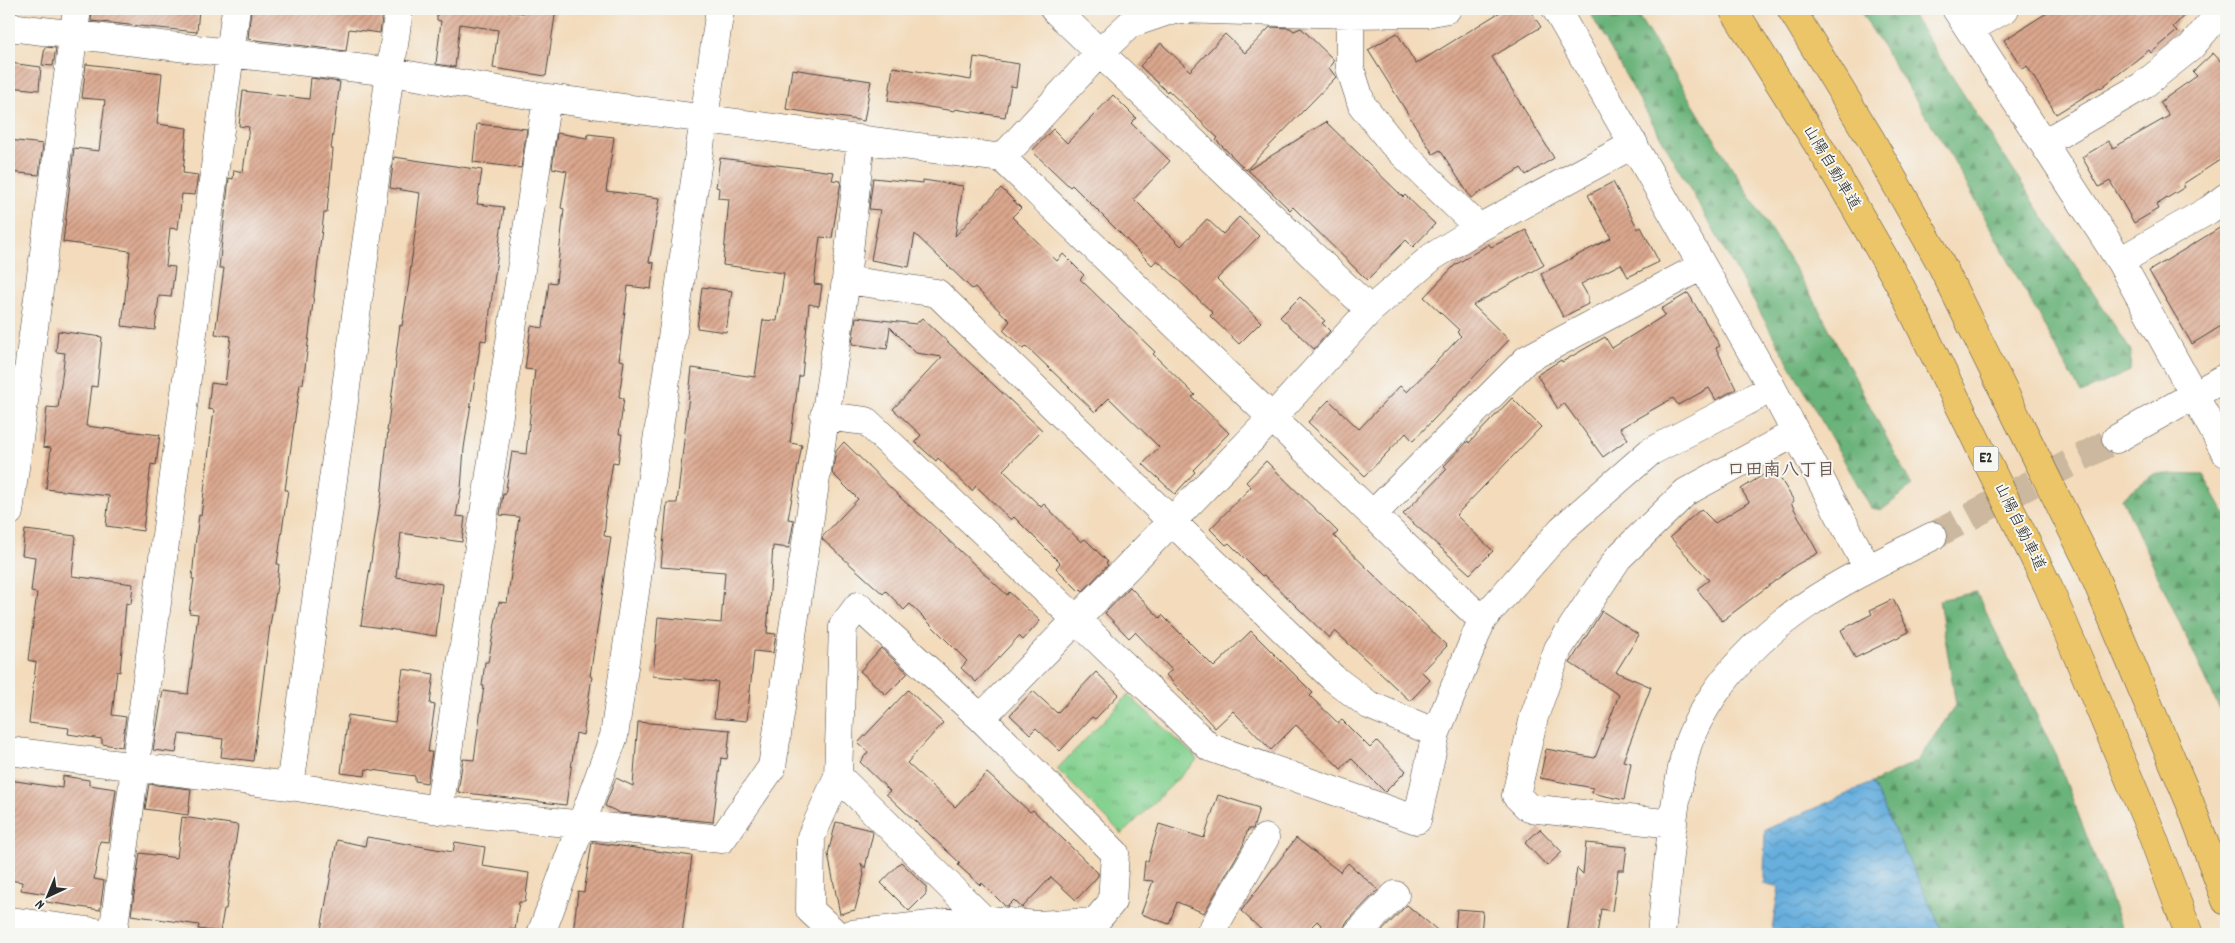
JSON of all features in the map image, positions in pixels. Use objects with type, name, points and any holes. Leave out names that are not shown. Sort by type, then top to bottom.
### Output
[{"type":"highway","name":"山陽自動車道","points":[[1733,9],[1830,164],[1910,304],[2048,586],[2148,824],[2189,934]]},
{"type":"highway","points":[[1791,9],[1870,138],[1940,262],[2091,568],[2190,803],[2226,900]]},
{"type":"street","points":[[9,921],[112,934],[236,9]]},
{"type":"street","points":[[290,786],[400,9]]},
{"type":"street","points":[[541,934],[614,736],[720,9]]},
{"type":"street","points":[[1054,9],[1370,310]]},
{"type":"street","points":[[1002,158],[1099,53],[1130,24],[1174,9]]},
{"type":"street","points":[[1178,9],[1350,14],[1426,13],[1447,9]]},
{"type":"street","points":[[1556,9],[1772,388],[1868,568]]},
{"type":"street","points":[[2005,9],[1963,19],[2120,261],[2226,453]]},
{"type":"street","points":[[2044,143],[2142,86],[2190,47],[2224,9]]},
{"type":"street","points":[[1350,14],[1350,68],[1362,105],[1393,144],[1479,228]]},
{"type":"street","points":[[9,512],[75,22]]},
{"type":"street","points":[[9,27],[75,22],[230,53],[391,72],[547,98],[1002,158],[1482,620]]},
{"type":"street","points":[[440,810],[547,98]]},
{"type":"street","points":[[9,751],[290,786],[440,810],[722,839],[772,767],[846,280],[861,139]]},
{"type":"street","points":[[981,718],[1272,418],[1370,310],[1432,257],[1479,228],[1634,144]]},
{"type":"street","points":[[2120,261],[2209,210],[2226,197]]},
{"type":"street","points":[[1372,515],[1527,359],[1702,266]]},
{"type":"street","points":[[846,280],[937,293],[1171,523],[1333,678],[1369,705],[1436,733]]},
{"type":"street","points":[[2116,438],[2195,396],[2226,376]]},
{"type":"street","points":[[824,416],[866,421],[1209,747],[1417,820],[1436,733],[1482,620],[1562,529],[1650,452],[1772,388]]},
{"type":"street","points":[[1673,824],[1529,808],[1516,795],[1534,717],[1558,649],[1618,558],[1686,492],[1795,433]]},
{"type":"street","points":[[1661,934],[1673,824],[1688,745],[1708,704],[1734,667],[1768,632],[1804,605],[1868,568],[1933,536]]},
{"type":"street","points":[[836,934],[810,910],[811,837],[838,776],[843,626],[858,606],[981,718],[1115,853],[1112,902],[1095,922],[1036,929],[983,919],[851,934]]},
{"type":"street","points":[[838,776],[983,919]]},
{"type":"street","points":[[1210,934],[1265,838]]},
{"type":"street","points":[[1357,934],[1395,895]]},
{"type":"green space","points":[[1588,9],[1634,9],[1814,300],[1912,486],[1882,510],[1871,508]]},
{"type":"green space","points":[[1859,9],[1908,9],[2131,351],[2130,371],[2081,393],[1950,154]]},
{"type":"green space","points":[[2154,474],[2203,475],[2226,515],[2226,723],[2122,498]]},
{"type":"green space","points":[[1976,592],[2054,751],[2124,934],[1944,934],[1872,783],[1916,762],[1956,705],[1939,600]]},
{"type":"green space","points":[[1128,695],[1198,759],[1122,834],[1057,769]]},
{"type":"water","points":[[1872,783],[1944,934],[1771,934],[1779,888],[1764,884],[1765,830]]},
{"type":"building","points":[[92,9],[199,9],[197,32],[91,21]]},
{"type":"building","points":[[251,9],[383,9],[380,33],[349,29],[346,51],[248,39]]},
{"type":"building","points":[[437,9],[492,9],[523,13],[524,9],[556,9],[546,76],[493,68],[498,30],[460,24],[455,67],[436,64],[441,21],[437,20]]},
{"type":"building","points":[[1505,9],[1529,9],[1541,27],[1492,57],[1554,158],[1526,175],[1521,168],[1471,198],[1440,150],[1433,154],[1368,50],[1397,33],[1416,64]]},
{"type":"building","points":[[2053,9],[2190,9],[2173,27],[2177,31],[2151,53],[2149,50],[2101,88],[2056,114],[2027,66],[2023,69],[2004,40]]},
{"type":"building","points":[[1270,27],[1290,28],[1294,31],[1301,28],[1334,60],[1329,68],[1336,77],[1246,170],[1216,140],[1218,138],[1140,66],[1161,43],[1190,71],[1225,34],[1245,53]]},
{"type":"building","points":[[45,47],[56,48],[53,66],[42,65]]},
{"type":"building","points":[[2213,53],[2226,67],[2226,156],[2183,184],[2185,187],[2156,205],[2158,209],[2134,223],[2110,181],[2099,187],[2082,157],[2109,141],[2113,148],[2169,116],[2160,102],[2197,76],[2193,72]]},
{"type":"building","points":[[974,57],[1019,64],[1016,87],[1011,86],[1005,117],[888,101],[893,67],[971,80]]},
{"type":"building","points":[[9,63],[41,67],[39,90],[9,87]]},
{"type":"building","points":[[86,64],[162,73],[157,124],[187,128],[183,173],[198,175],[195,195],[182,194],[178,229],[170,228],[166,266],[175,267],[171,297],[159,296],[155,330],[122,326],[130,251],[63,242],[74,148],[99,151],[105,100],[82,98]]},
{"type":"building","points":[[792,69],[871,81],[864,121],[786,109]]},
{"type":"building","points":[[311,78],[340,82],[331,149],[333,149],[327,213],[324,213],[303,384],[300,384],[285,490],[288,490],[277,564],[279,564],[277,586],[270,625],[253,761],[221,757],[223,739],[179,734],[176,753],[153,750],[163,691],[188,694],[198,614],[189,613],[194,579],[192,579],[195,546],[199,515],[201,516],[214,410],[208,409],[211,383],[225,385],[231,336],[215,334],[224,268],[219,268],[229,178],[233,179],[234,170],[243,172],[249,127],[239,126],[243,91],[309,99]]},
{"type":"building","points":[[1113,95],[1136,118],[1131,123],[1170,161],[1134,199],[1181,246],[1207,219],[1223,234],[1239,217],[1259,236],[1217,279],[1261,322],[1239,344],[1210,316],[1213,313],[1157,260],[1152,265],[1072,185],[1070,187],[1032,151],[1053,129],[1067,143]]},
{"type":"building","points":[[1326,122],[1403,197],[1405,195],[1435,224],[1413,247],[1406,240],[1367,280],[1293,207],[1290,210],[1248,170]]},
{"type":"building","points":[[477,124],[527,129],[521,168],[473,162]]},
{"type":"building","points":[[557,133],[587,138],[588,134],[614,137],[606,191],[660,198],[649,262],[654,263],[651,289],[628,286],[619,360],[624,361],[619,397],[624,398],[619,434],[622,434],[618,463],[613,462],[604,517],[606,517],[604,536],[611,537],[583,735],[576,733],[566,805],[458,792],[463,759],[474,760],[484,686],[482,686],[485,662],[488,662],[499,602],[507,603],[519,517],[500,515],[512,452],[526,454],[535,370],[525,369],[531,326],[543,328],[549,282],[556,283],[564,209],[561,208],[567,171],[552,168]]},
{"type":"building","points":[[9,140],[43,144],[39,175],[9,172]]},
{"type":"building","points":[[394,157],[482,170],[477,204],[504,207],[486,341],[481,340],[464,448],[461,489],[456,516],[465,517],[462,542],[401,533],[396,577],[442,584],[436,636],[361,625],[381,498],[395,362],[409,281],[420,193],[390,188]]},
{"type":"building","points":[[720,158],[834,172],[832,180],[841,181],[832,238],[820,237],[814,284],[822,285],[819,306],[809,304],[802,376],[799,376],[790,443],[802,445],[788,519],[794,520],[789,548],[773,546],[767,633],[776,634],[773,653],[754,651],[747,721],[714,718],[718,682],[653,676],[658,617],[721,623],[725,572],[661,567],[667,503],[677,503],[692,368],[755,377],[763,320],[777,321],[784,273],[723,265],[729,199],[718,198],[719,188],[716,187]]},
{"type":"building","points":[[873,178],[923,183],[923,180],[963,186],[955,236],[1001,188],[1021,208],[1012,217],[1057,261],[1063,254],[1084,275],[1080,279],[1155,352],[1153,354],[1195,395],[1192,397],[1229,433],[1193,470],[1195,472],[1175,494],[1143,464],[1159,447],[1109,398],[1095,412],[1026,346],[1023,349],[1003,330],[1010,321],[975,287],[972,289],[915,234],[909,267],[871,260],[880,210],[869,209]]},
{"type":"building","points":[[1613,182],[1638,229],[1641,227],[1659,262],[1628,277],[1621,264],[1581,284],[1588,296],[1588,304],[1563,317],[1541,274],[1611,238],[1588,195]]},
{"type":"building","points":[[2226,224],[2226,323],[2192,344],[2149,271]]},
{"type":"building","points":[[1526,230],[1544,265],[1473,305],[1509,340],[1413,441],[1406,433],[1365,476],[1308,422],[1329,400],[1359,429],[1400,386],[1407,392],[1461,336],[1457,332],[1459,330],[1424,297],[1455,265],[1489,244],[1491,247]]},
{"type":"building","points":[[702,287],[732,291],[726,332],[697,328]]},
{"type":"building","points":[[1688,293],[1720,346],[1716,348],[1736,389],[1716,400],[1709,388],[1678,405],[1673,398],[1620,428],[1628,439],[1603,457],[1564,403],[1558,409],[1537,375],[1605,337],[1612,348],[1665,315],[1661,309]]},
{"type":"building","points":[[1300,297],[1325,321],[1322,323],[1330,331],[1314,349],[1280,317]]},
{"type":"building","points":[[856,317],[916,324],[922,318],[1042,430],[1003,470],[1041,507],[1044,504],[1081,542],[1085,539],[1108,562],[1106,563],[1108,565],[1083,591],[1081,589],[1079,591],[1056,568],[1060,563],[1014,517],[1011,520],[976,486],[972,491],[938,458],[936,461],[915,442],[921,435],[893,409],[942,357],[916,353],[890,327],[887,349],[852,344]]},
{"type":"building","points":[[58,331],[102,337],[97,387],[91,386],[86,426],[160,435],[156,465],[151,464],[143,531],[106,526],[109,496],[46,489],[51,448],[43,447],[47,407],[58,408],[65,353],[56,352]]},
{"type":"building","points":[[1512,398],[1541,427],[1456,515],[1493,551],[1470,574],[1403,514],[1447,469],[1444,466]]},
{"type":"building","points":[[844,442],[905,502],[927,520],[1007,595],[1009,592],[1040,621],[1023,640],[1019,636],[976,682],[961,668],[967,661],[910,604],[904,610],[886,591],[883,594],[822,539],[858,499],[832,473],[836,451]]},
{"type":"building","points":[[1266,461],[1338,532],[1334,536],[1447,646],[1422,672],[1430,680],[1410,701],[1335,631],[1329,638],[1264,575],[1262,576],[1229,543],[1226,545],[1210,529],[1251,487],[1246,482]]},
{"type":"building","points":[[1774,468],[1794,501],[1791,503],[1818,553],[1796,565],[1722,621],[1697,589],[1709,580],[1670,537],[1701,509],[1715,523],[1749,502],[1741,489]]},
{"type":"building","points":[[25,530],[76,536],[72,576],[133,584],[131,604],[126,603],[120,672],[117,671],[112,715],[126,717],[122,747],[102,744],[102,739],[68,734],[69,728],[29,723],[36,662],[28,660],[37,593],[31,592],[35,557],[22,555]]},
{"type":"building","points":[[1130,587],[1160,618],[1162,615],[1214,667],[1251,631],[1313,693],[1310,696],[1338,723],[1342,720],[1370,748],[1377,741],[1406,771],[1385,792],[1351,758],[1341,769],[1296,725],[1271,750],[1233,711],[1215,728],[1166,675],[1172,670],[1135,632],[1129,638],[1105,613]]},
{"type":"building","points":[[1893,599],[1909,632],[1855,658],[1841,630],[1872,614],[1870,610]]},
{"type":"building","points":[[1602,611],[1639,635],[1616,672],[1651,687],[1623,761],[1631,763],[1624,800],[1592,793],[1593,788],[1540,778],[1546,749],[1595,758],[1619,695],[1570,663]]},
{"type":"building","points":[[881,648],[908,673],[886,695],[860,671]]},
{"type":"building","points":[[403,669],[434,674],[430,704],[435,705],[428,752],[432,752],[427,783],[415,781],[415,776],[366,769],[365,776],[341,773],[348,715],[395,722]]},
{"type":"building","points":[[1096,672],[1119,694],[1095,719],[1092,717],[1060,751],[1036,728],[1030,734],[1010,715],[1033,691],[1057,713]]},
{"type":"building","points":[[908,690],[943,723],[907,763],[955,807],[987,773],[1030,812],[1033,810],[1098,873],[1098,876],[1076,900],[1051,877],[1022,908],[1014,900],[1008,906],[1005,906],[982,883],[980,885],[958,865],[960,863],[886,794],[890,791],[860,762],[868,752],[858,743]]},
{"type":"building","points":[[638,722],[730,730],[727,759],[721,758],[713,822],[620,813],[605,806],[616,778],[633,786]]},
{"type":"building","points":[[63,776],[89,780],[89,785],[116,789],[109,842],[100,841],[94,879],[104,881],[100,910],[46,902],[47,894],[21,890],[22,882],[9,880],[9,780],[62,788]]},
{"type":"building","points":[[149,784],[191,789],[188,815],[145,809]]},
{"type":"building","points":[[1218,795],[1259,808],[1253,829],[1248,829],[1243,845],[1204,913],[1177,902],[1169,924],[1141,914],[1153,881],[1143,880],[1145,861],[1148,861],[1159,824],[1204,838]]},
{"type":"building","points":[[182,817],[238,825],[226,909],[224,909],[220,932],[198,929],[199,925],[131,915],[140,853],[177,858]]},
{"type":"building","points":[[836,822],[871,830],[873,833],[865,868],[861,863],[864,875],[855,910],[840,914],[828,854]]},
{"type":"building","points":[[1540,829],[1562,852],[1547,866],[1525,843]]},
{"type":"building","points":[[367,837],[453,852],[455,842],[485,847],[482,866],[529,873],[525,902],[519,902],[515,930],[509,929],[508,934],[351,934],[321,930],[337,840],[365,846]]},
{"type":"building","points":[[1296,838],[1340,872],[1348,863],[1378,890],[1346,923],[1342,934],[1330,934],[1317,921],[1304,934],[1266,934],[1241,911]]},
{"type":"building","points":[[592,842],[692,856],[682,934],[573,934],[578,891],[584,892]]},
{"type":"building","points":[[1586,843],[1627,847],[1624,870],[1618,870],[1612,911],[1601,909],[1597,934],[1567,934],[1577,868],[1583,874]]},
{"type":"building","points":[[901,862],[926,886],[926,894],[909,911],[881,883]]},
{"type":"building","points":[[1407,905],[1442,934],[1379,934]]},
{"type":"building","points":[[1457,909],[1483,911],[1481,934],[1455,934]]},
{"type":"tunnel","points":[[1933,536],[2116,439]]},
{"type":"district","name":"口田南八丁目","points":[[1781,471]]}]
